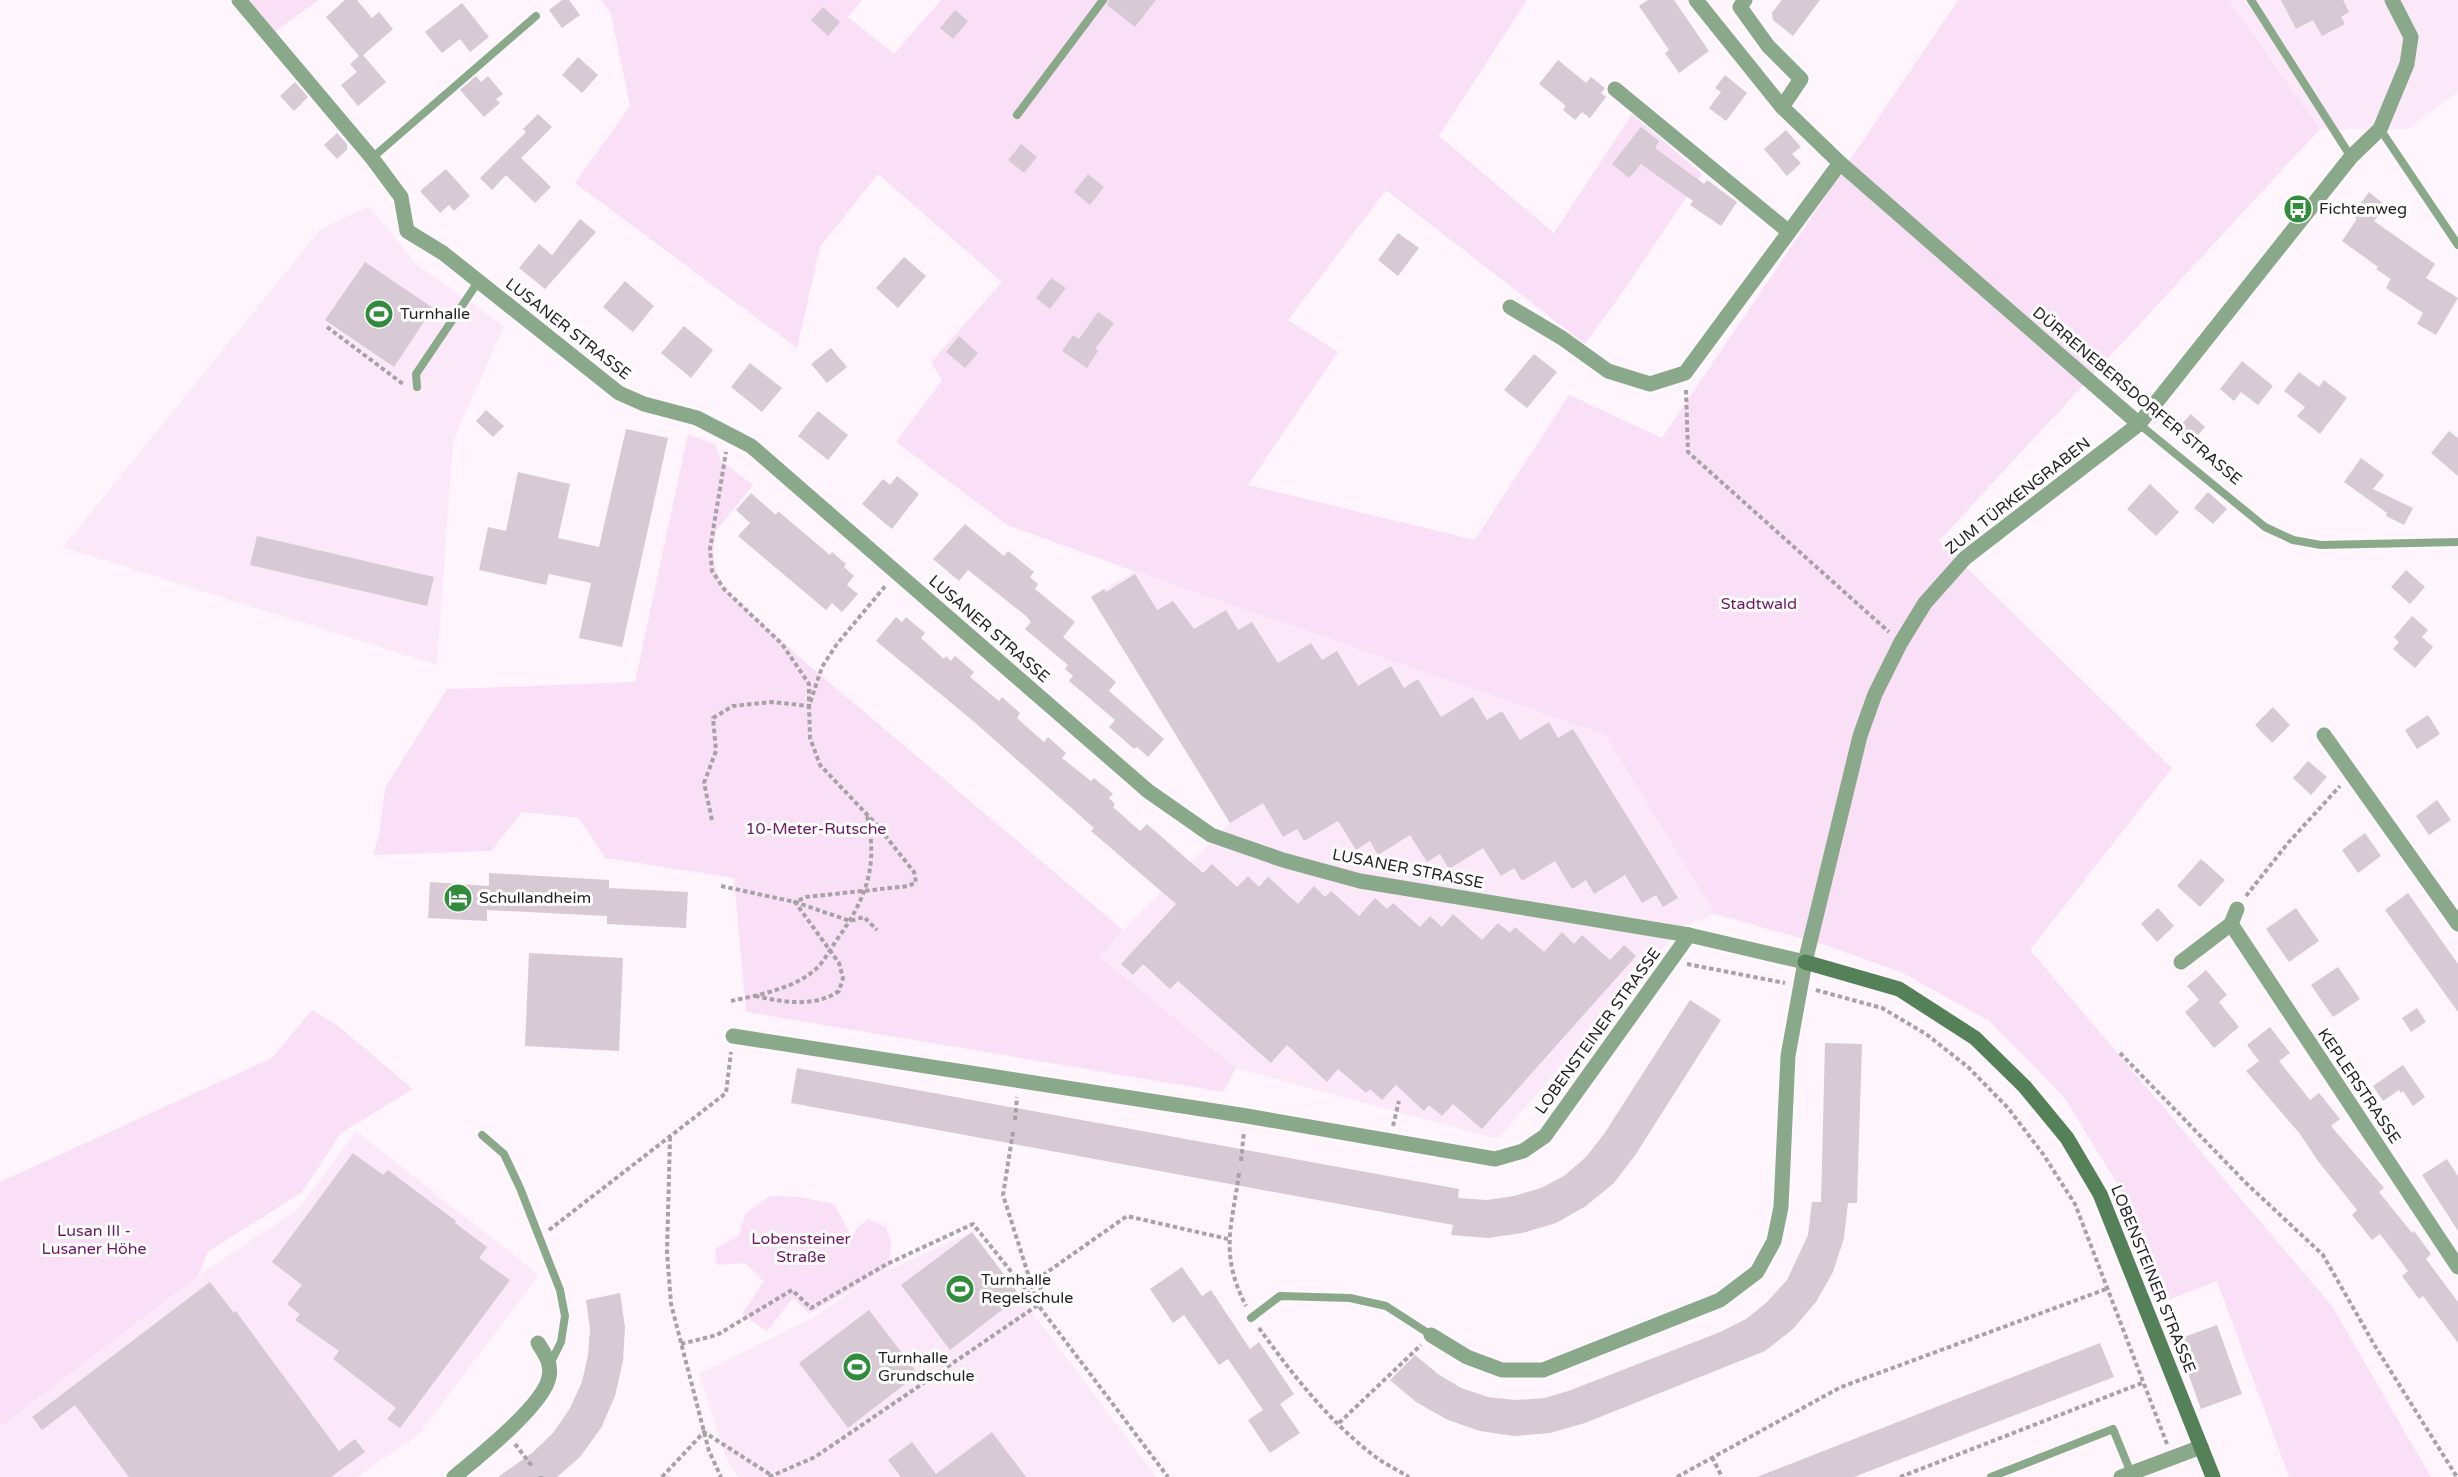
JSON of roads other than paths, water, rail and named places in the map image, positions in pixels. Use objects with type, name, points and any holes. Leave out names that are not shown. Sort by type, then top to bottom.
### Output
[{"type":"street","name":"LUSANER STRASSE","points":[[239,0],[372,158],[401,197],[407,231],[443,253],[619,393],[644,404],[697,418],[751,446],[1148,791],[1211,835],[1283,860],[1360,881],[1689,935]]},
{"type":"street","name":"DÜRRENEBERSDORFER STRASSE","points":[[1696,0],[1782,107],[1839,163],[2139,424]]},
{"type":"street","points":[[1745,0],[1740,7],[1768,46],[1801,79],[1782,107]]},
{"type":"street","points":[[2380,129],[2407,64],[2411,37],[2392,0]]},
{"type":"street","points":[[1615,89],[1789,232]]},
{"type":"street","name":"ZUM TÜRKENGRABEN","points":[[1431,1335],[1467,1357],[1502,1370],[1543,1370],[1720,1300],[1757,1272],[1774,1241],[1780,1208],[1788,1056],[1805,962],[1860,736],[1875,694],[1901,642],[1925,603],[1965,558],[2139,424],[2351,157],[2380,129]]},
{"type":"street","points":[[1510,307],[1562,338],[1608,371],[1650,384],[1685,373],[1839,163]]},
{"type":"street","points":[[2324,735],[2458,924]]},
{"type":"street","points":[[2181,962],[2231,924],[2241,904]]},
{"type":"street","name":"KEPLERSTRASSE","points":[[2231,924],[2458,1268]]},
{"type":"street","name":"LOBENSTEINER STRASSE","points":[[733,1036],[1246,1116],[1495,1159],[1523,1150],[1545,1136],[1689,935],[1805,962],[1899,989],[1976,1038],[2025,1087],[2067,1138],[2100,1194],[2213,1477]]},
{"type":"street","points":[[454,1477],[501,1437],[541,1395],[549,1379],[550,1364],[538,1343]]},
{"type":"street","points":[[2126,1475],[2201,1447]]},
{"type":"lane","points":[[1017,115],[1103,0]]},
{"type":"lane","points":[[2251,0],[2351,157]]},
{"type":"lane","points":[[372,158],[536,16]]},
{"type":"lane","points":[[2380,129],[2458,245]]},
{"type":"lane","points":[[417,387],[416,374],[478,282]]},
{"type":"lane","name":"DÜRRENEBERSDORFER STRASSE","points":[[2139,424],[2265,527],[2293,540],[2321,545],[2458,542]]},
{"type":"lane","points":[[482,1135],[504,1155],[520,1188],[560,1290],[565,1316],[561,1342],[550,1364]]},
{"type":"lane","points":[[1251,1318],[1280,1296],[1350,1298],[1386,1306],[1431,1335]]},
{"type":"lane","points":[[1991,1477],[2113,1429],[2126,1475]]},
{"type":"place","name":"Fichtenweg","points":[[2298,209]]},
{"type":"place","name":"Turnhalle","points":[[379,314]]},
{"type":"place","name":"Schullandheim","points":[[458,898]]},
{"type":"place","name":"Turnhalle Regelschule","points":[[960,1289]]},
{"type":"place","name":"Turnhalle Grundschule","points":[[857,1367]]},
{"type":"park label","name":"Stadtwald","points":[[1759,604]]},
{"type":"park label","name":"10-Meter-Rutsche","points":[[816,829]]},
{"type":"park label","name":"Lusan III - Lusaner Höhe","points":[[94,1240]]},
{"type":"park label","name":"Lobensteiner Straße","points":[[801,1248]]}]
